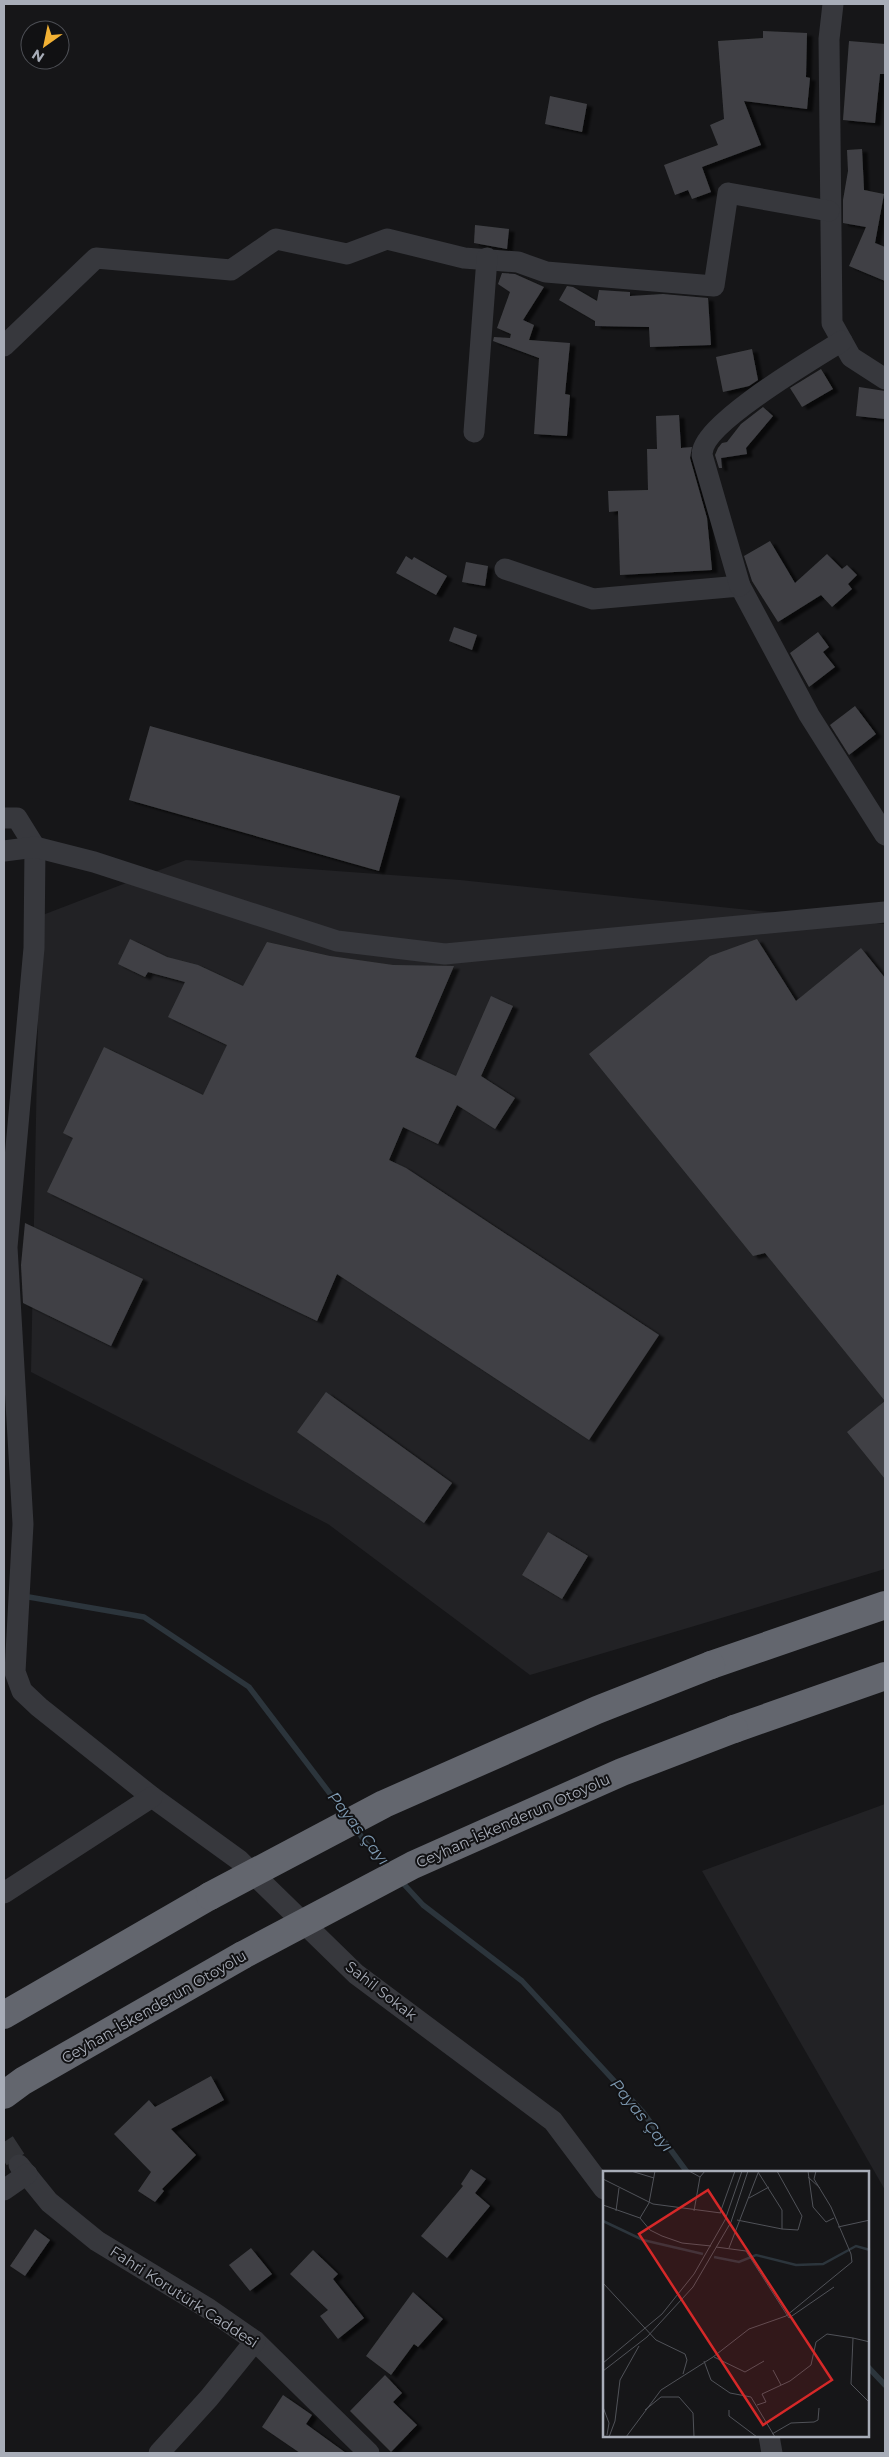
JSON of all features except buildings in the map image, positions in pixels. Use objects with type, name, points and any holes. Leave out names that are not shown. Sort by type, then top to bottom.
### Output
[{"type":"highway","points":[[4,2015],[210,1896],[384,1804],[597,1710],[711,1665],[885,1605]]},
{"type":"highway","name":"Ceyhan-İskenderun Otoyolu","points":[[14,2088],[243,1956],[414,1865],[622,1772],[885,1676]]},
{"type":"street","points":[[832,4],[829,211],[832,323],[851,357],[885,379]]},
{"type":"street","points":[[4,346],[96,258],[231,270],[276,239],[347,254],[387,239],[464,258],[487,258],[518,262],[546,272],[714,286],[728,194],[829,211]]},
{"type":"street","points":[[474,432],[487,258]]},
{"type":"street","points":[[842,341],[754,397],[715,430],[703,446],[702,454],[740,586],[809,715],[885,835]]},
{"type":"street","points":[[505,569],[593,599],[740,586]]},
{"type":"street","points":[[4,818],[17,818],[34,847]]},
{"type":"street","points":[[4,852],[34,847],[94,862],[337,941],[445,954],[885,912]]},
{"type":"street","name":"Sahil Sokak","points":[[34,847],[34,948],[7,1247],[23,1524],[15,1672],[22,1691],[39,1707],[152,1797],[239,1860],[356,1974],[553,2121],[603,2188]]},
{"type":"street","points":[[4,1893],[152,1797]]},
{"type":"street","name":"Fahri Korutürk Caddesi","points":[[4,2190],[23,2170],[49,2202],[97,2241],[209,2310],[255,2341],[369,2453]]},
{"type":"street","points":[[159,2453],[209,2398],[255,2341]]},
{"type":"street","points":[[769,2437],[772,2453]]},
{"type":"shaded area","points":[[186,860],[460,880],[885,924],[885,1569],[530,1675],[328,1524],[31,1372],[40,916]]},
{"type":"shaded area","points":[[885,1804],[885,2190],[702,1871]]},
{"type":"waterway","name":"Payas Çayı","points":[[23,1596],[144,1617],[249,1687],[347,1816]]},
{"type":"waterway","name":"Payas Çayı","points":[[355,1827],[365,1842],[389,1868]]},
{"type":"waterway","name":"Payas Çayı","points":[[400,1880],[423,1905],[522,1981],[642,2111],[686,2171]]},
{"type":"waterway","name":"Payas Çayı","points":[[869,2368],[885,2385]]},
{"type":"tunnel","points":[[4,2142],[19,2165]]}]
